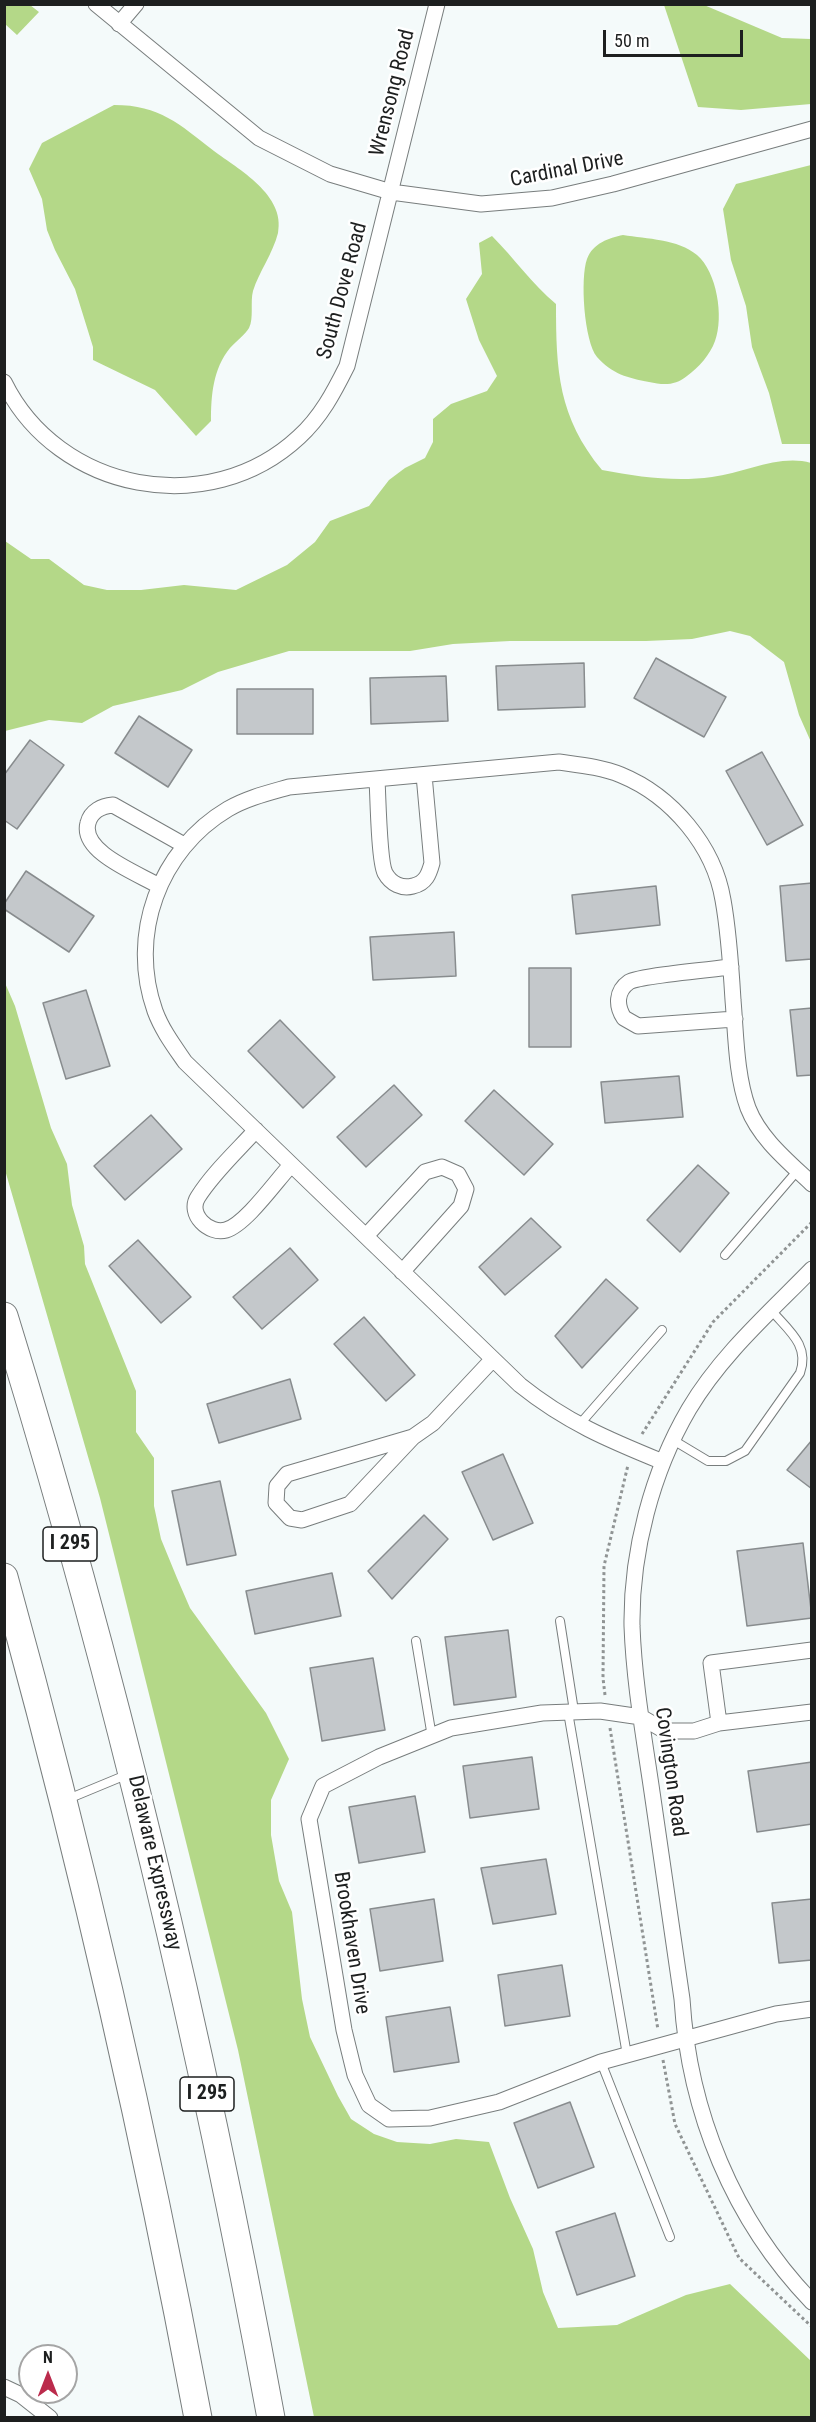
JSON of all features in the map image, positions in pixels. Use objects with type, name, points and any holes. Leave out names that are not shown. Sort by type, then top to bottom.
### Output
[{"type":"highway","name":"Delaware Expressway","points":[[4,1316],[133,1772],[207,2094],[271,2418]]},
{"type":"highway","points":[[4,1577],[64,1801],[142,2131],[198,2418]]},
{"type":"street","name":"Cardinal Drive","points":[[96,4],[259,138],[330,174],[391,192],[481,204],[552,198],[613,184],[812,129]]},
{"type":"street","points":[[119,24],[136,4]]},
{"type":"street","name":"Wrensong Road","points":[[391,192],[436,4]]},
{"type":"street","name":"South Dove Road","points":[[4,382],[22,411],[42,434],[85,465],[111,476],[165,488],[222,479],[253,468],[299,438],[327,403],[347,366],[391,192]]},
{"type":"street","points":[[663,1462],[578,1426],[549,1409],[493,1359],[185,1062],[156,1014],[146,978],[145,953],[150,915],[159,886],[184,845],[201,827],[229,808],[253,797],[289,787],[559,762],[596,767],[621,775],[644,787],[679,815],[704,848],[723,900],[741,1081],[748,1108],[771,1144],[812,1184]]},
{"type":"street","points":[[377,779],[383,867],[390,880],[406,888],[419,885],[429,876],[432,863],[424,775]]},
{"type":"street","points":[[159,886],[96,849],[86,831],[89,819],[104,806],[118,807],[184,845]]},
{"type":"street","points":[[731,967],[634,980],[620,991],[618,1003],[624,1018],[638,1026],[735,1019]]},
{"type":"street","points":[[256,1130],[197,1198],[196,1214],[206,1227],[217,1231],[236,1226],[291,1165]]},
{"type":"street","points":[[366,1236],[425,1172],[442,1167],[458,1174],[466,1189],[462,1206],[402,1272]]},
{"type":"street","name":"Covington Road","points":[[812,1269],[712,1374],[673,1440],[663,1462],[644,1525],[634,1592],[632,1624],[641,1717],[682,1999],[684,2038],[706,2127],[722,2170],[760,2240],[812,2302]]},
{"type":"street","points":[[413,1437],[287,1474],[277,1486],[276,1503],[290,1518],[302,1520],[350,1504],[413,1437],[433,1423],[493,1359]]},
{"type":"street","points":[[719,1723],[711,1663],[812,1650]]},
{"type":"street","name":"Brookhaven Drive","points":[[641,1717],[600,1710],[542,1713],[452,1728],[379,1757],[323,1786],[309,1819],[344,2030],[355,2075],[369,2105],[389,2119],[429,2118],[498,2102],[601,2062],[684,2038],[776,2014],[812,2009]]},
{"type":"street","points":[[641,1717],[665,1731],[694,1731],[719,1723],[812,1712]]},
{"type":"street","points":[[4,2387],[21,2395],[50,2418]]},
{"type":"lane","points":[[725,1256],[798,1170]]},
{"type":"lane","points":[[673,1440],[708,1461],[726,1461],[745,1451],[800,1373],[805,1360],[800,1343],[771,1310]]},
{"type":"lane","points":[[578,1426],[662,1330]]},
{"type":"lane","points":[[560,1622],[571,1712],[627,2055]]},
{"type":"lane","points":[[416,1641],[432,1737]]},
{"type":"lane","points":[[64,1801],[133,1772]]},
{"type":"lane","points":[[601,2062],[670,2236]]},
{"type":"path","points":[[812,1222],[713,1322],[648,1422],[634,1450],[629,1461],[604,1566],[603,1678],[675,2124],[739,2258],[812,2327]]},
{"type":"green space","points":[[5,4],[30,5],[39,12],[17,35],[5,24]]},
{"type":"green space","points":[[664,5],[704,5],[782,38],[811,39],[811,104],[741,110],[698,107]]},
{"type":"green space","points":[[114,105],[144,108],[157,112],[179,125],[258,185],[268,195],[279,219],[276,240],[253,291],[249,328],[224,356],[213,392],[211,421],[196,436],[155,390],[93,360],[93,347],[75,289],[47,230],[42,199],[29,169],[42,143]]},
{"type":"green space","points":[[811,165],[811,444],[782,444],[769,393],[752,347],[746,306],[731,260],[723,209],[736,184]]},
{"type":"green space","points":[[623,235],[662,240],[681,246],[697,255],[710,272],[719,308],[718,331],[710,351],[700,365],[678,382],[659,384],[621,374],[608,368],[597,357],[593,349],[584,309],[587,259],[597,245]]},
{"type":"green space","points":[[492,236],[556,304],[559,372],[568,412],[587,450],[602,470],[643,477],[684,479],[724,475],[774,462],[811,463],[811,742],[799,715],[784,662],[750,636],[730,631],[692,639],[510,641],[453,644],[410,651],[289,651],[218,672],[182,690],[113,706],[82,723],[49,720],[5,731],[5,541],[31,559],[49,559],[84,585],[107,590],[141,590],[184,585],[236,590],[287,565],[315,542],[330,521],[369,506],[389,480],[405,468],[425,458],[433,442],[433,419],[451,404],[487,391],[497,376],[479,340],[466,299],[482,274],[479,243]]},
{"type":"green space","points":[[5,983],[15,1006],[51,1128],[67,1164],[72,1205],[84,1246],[85,1264],[136,1391],[136,1432],[154,1458],[154,1506],[161,1539],[190,1608],[266,1713],[289,1759],[271,1800],[271,1835],[279,1881],[292,1912],[302,1999],[310,2037],[338,2096],[351,2119],[374,2134],[397,2142],[430,2144],[456,2139],[489,2142],[510,2198],[533,2249],[543,2292],[558,2328],[617,2325],[686,2295],[730,2284],[811,2361],[811,2417],[314,2417],[238,2050],[100,1498],[5,1170]]},
{"type":"building","points":[[656,658],[726,697],[704,737],[634,698]]},
{"type":"building","points":[[584,663],[585,707],[498,710],[496,666]]},
{"type":"building","points":[[446,676],[448,721],[371,724],[370,678]]},
{"type":"building","points":[[237,689],[313,689],[313,734],[237,734]]},
{"type":"building","points":[[139,716],[192,750],[168,787],[115,753]]},
{"type":"building","points":[[30,740],[64,765],[17,829],[4,820],[4,775]]},
{"type":"building","points":[[762,752],[803,825],[767,845],[726,771]]},
{"type":"building","points":[[26,871],[94,916],[69,952],[4,909],[4,904]]},
{"type":"building","points":[[812,883],[812,959],[786,961],[780,886]]},
{"type":"building","points":[[656,886],[660,925],[576,934],[572,895]]},
{"type":"building","points":[[454,932],[456,976],[373,980],[370,937]]},
{"type":"building","points":[[529,968],[571,968],[571,1047],[529,1047]]},
{"type":"building","points":[[86,990],[110,1066],[66,1079],[43,1003]]},
{"type":"building","points":[[812,1008],[812,1075],[797,1076],[790,1010]]},
{"type":"building","points":[[280,1020],[335,1077],[303,1108],[248,1051]]},
{"type":"building","points":[[679,1076],[683,1117],[605,1123],[601,1082]]},
{"type":"building","points":[[394,1085],[422,1115],[366,1167],[337,1137]]},
{"type":"building","points":[[494,1090],[553,1144],[524,1175],[465,1121]]},
{"type":"building","points":[[151,1115],[182,1149],[125,1200],[94,1166]]},
{"type":"building","points":[[698,1165],[729,1193],[680,1252],[647,1220]]},
{"type":"building","points":[[531,1218],[561,1247],[505,1295],[479,1267]]},
{"type":"building","points":[[138,1240],[191,1297],[161,1323],[109,1266]]},
{"type":"building","points":[[290,1248],[318,1280],[262,1329],[233,1297]]},
{"type":"building","points":[[606,1279],[638,1308],[582,1368],[555,1336]]},
{"type":"building","points":[[364,1317],[415,1375],[386,1401],[334,1344]]},
{"type":"building","points":[[290,1379],[301,1419],[219,1443],[207,1404]]},
{"type":"building","points":[[812,1440],[812,1489],[787,1470]]},
{"type":"building","points":[[503,1454],[533,1523],[493,1540],[462,1472]]},
{"type":"building","points":[[220,1481],[236,1555],[187,1565],[172,1491]]},
{"type":"building","points":[[424,1515],[448,1539],[392,1599],[368,1571]]},
{"type":"building","points":[[803,1543],[812,1618],[747,1626],[737,1551]]},
{"type":"building","points":[[332,1573],[341,1616],[255,1634],[246,1591]]},
{"type":"building","points":[[508,1630],[516,1697],[454,1705],[445,1637]]},
{"type":"building","points":[[373,1658],[385,1730],[322,1741],[310,1668]]},
{"type":"building","points":[[532,1757],[539,1809],[470,1818],[463,1766]]},
{"type":"building","points":[[812,1762],[812,1824],[757,1832],[748,1771]]},
{"type":"building","points":[[415,1796],[425,1852],[359,1863],[349,1807]]},
{"type":"building","points":[[546,1859],[556,1914],[493,1924],[481,1868]]},
{"type":"building","points":[[434,1899],[443,1961],[380,1971],[370,1909]]},
{"type":"building","points":[[812,1899],[812,1960],[779,1963],[772,1903]]},
{"type":"building","points":[[562,1965],[570,2016],[505,2026],[498,1975]]},
{"type":"building","points":[[450,2007],[459,2062],[394,2072],[386,2017]]},
{"type":"building","points":[[570,2102],[594,2167],[538,2188],[514,2123]]},
{"type":"building","points":[[615,2213],[635,2276],[577,2295],[556,2232]]}]
